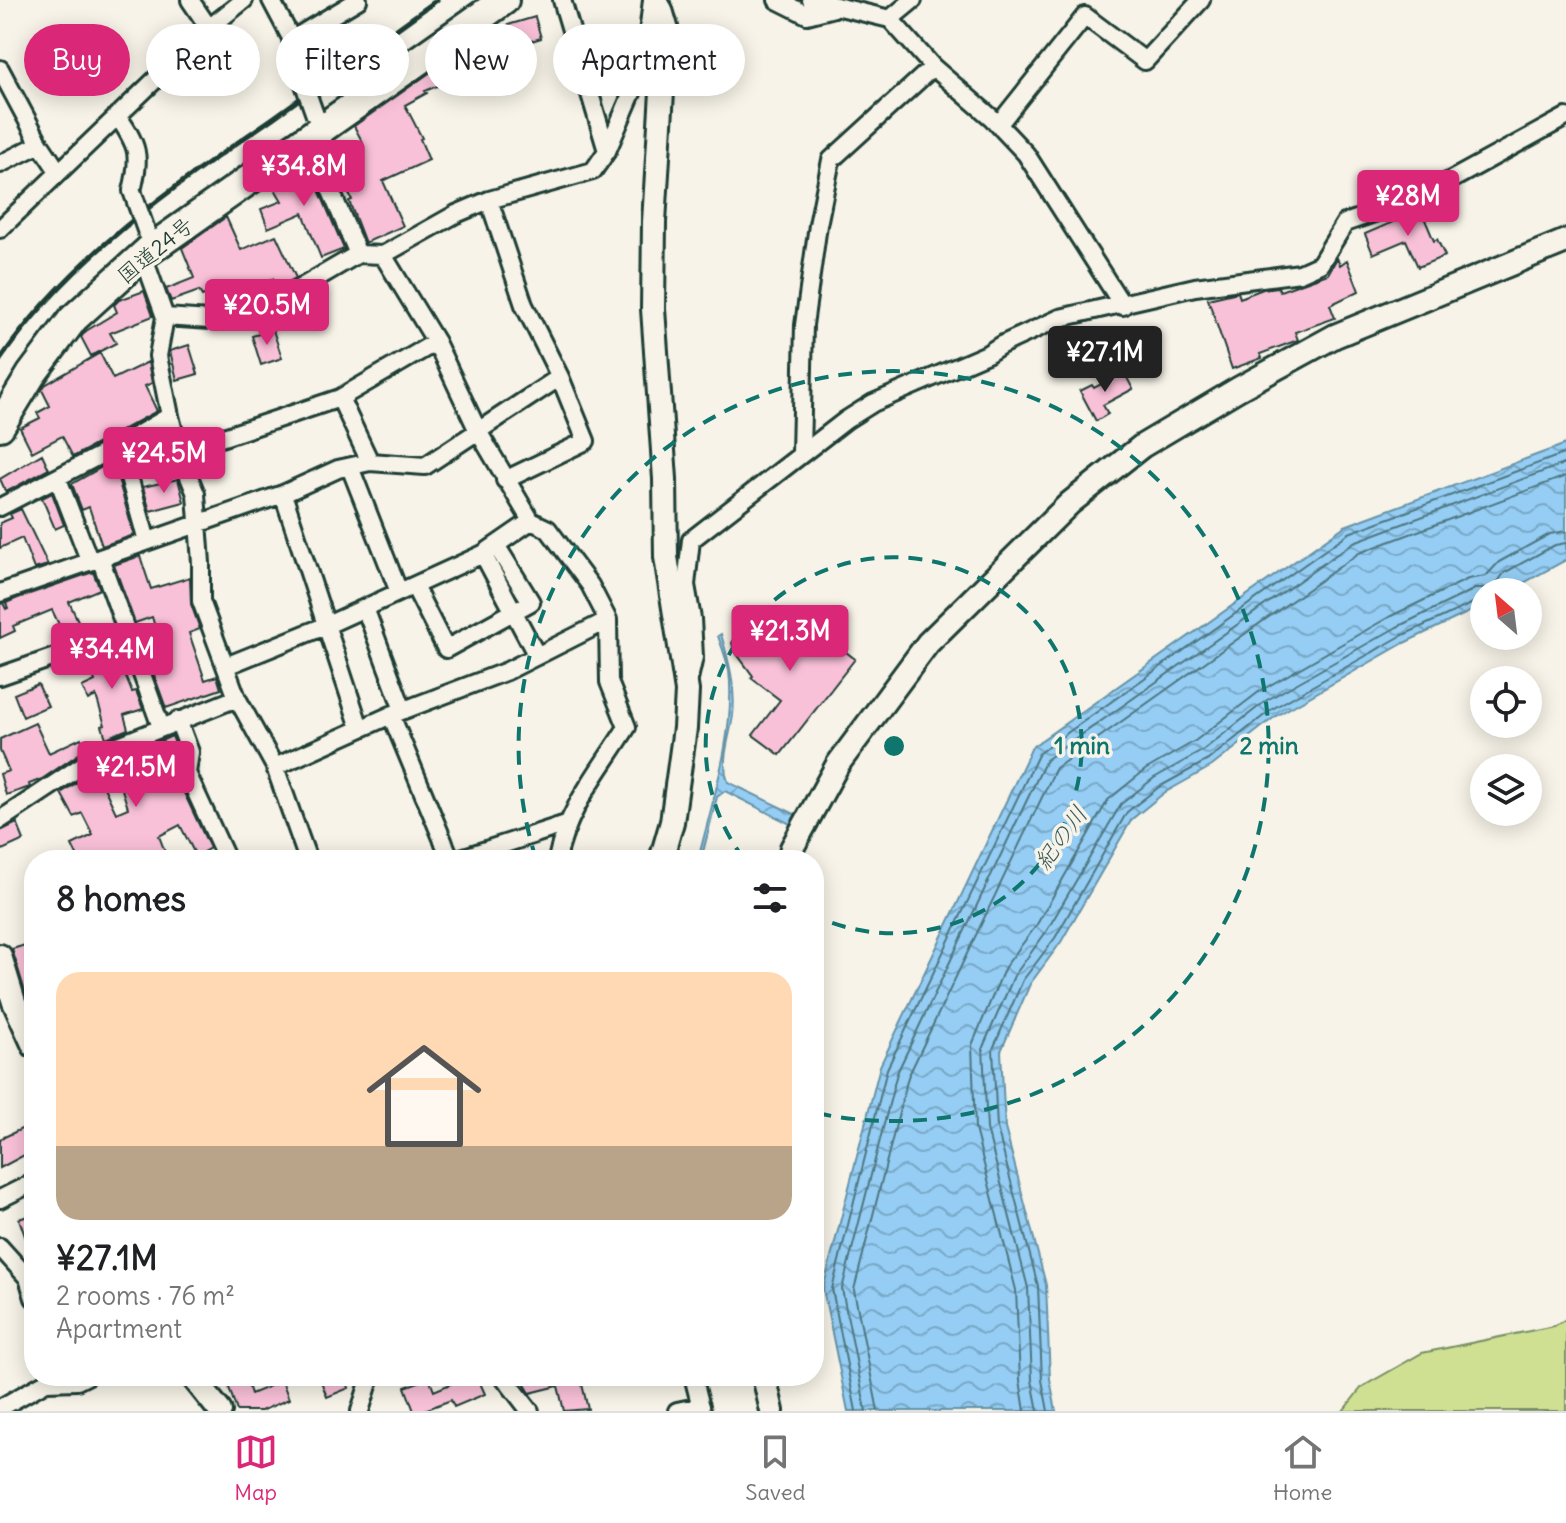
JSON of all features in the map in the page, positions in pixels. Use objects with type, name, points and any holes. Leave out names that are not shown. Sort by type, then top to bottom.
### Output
[{"type":"highway","name":"国道24号","points":[[0,426],[31,375],[73,319],[147,242],[318,121],[504,0]]},
{"type":"street","points":[[190,0],[206,24]]},
{"type":"street","points":[[214,24],[244,0]]},
{"type":"street","points":[[271,0],[283,24]]},
{"type":"street","points":[[318,24],[358,0]]},
{"type":"street","points":[[562,0],[607,151]]},
{"type":"street","points":[[165,317],[210,320],[281,299],[358,254],[383,255],[456,214],[489,200],[593,171],[607,151],[635,86],[654,0]]},
{"type":"street","points":[[654,0],[666,27],[654,222],[653,309],[665,479],[666,557],[687,691]]},
{"type":"street","points":[[777,0],[807,15],[839,6]]},
{"type":"street","points":[[811,0],[890,19],[933,67],[999,124],[1026,154],[1123,306]]},
{"type":"street","points":[[890,19],[913,0]]},
{"type":"street","points":[[999,124],[1085,16],[1145,61],[1201,0]]},
{"type":"street","points":[[801,453],[804,325],[831,160],[933,67]]},
{"type":"street","points":[[0,69],[58,171]]},
{"type":"street","points":[[0,229],[146,88]]},
{"type":"street","points":[[309,96],[318,121],[328,184],[358,254]]},
{"type":"street","points":[[117,115],[135,143],[138,167],[132,191],[147,242],[146,264],[165,317],[158,356],[179,452],[196,494],[201,601],[237,698],[275,767],[304,850]]},
{"type":"street","points":[[664,850],[672,822],[687,691],[694,657],[686,585],[691,540],[801,453],[873,403],[987,354],[1060,318],[1123,306],[1195,287],[1300,273],[1320,264],[1345,223],[1420,197],[1566,117]]},
{"type":"street","points":[[0,164],[40,144]]},
{"type":"street","points":[[489,200],[524,305],[560,377],[586,441],[505,480]]},
{"type":"street","points":[[792,850],[838,764],[928,643],[1082,494],[1142,446],[1335,336],[1566,241]]},
{"type":"street","points":[[383,255],[436,342],[505,480],[531,521],[548,529],[590,585],[608,620],[609,682],[627,727],[596,771],[566,824],[560,850]]},
{"type":"street","points":[[179,452],[340,398],[436,342]]},
{"type":"street","points":[[0,593],[283,494],[338,469],[370,462],[425,466],[560,377]]},
{"type":"street","points":[[340,398],[370,462]]},
{"type":"street","points":[[0,507],[58,479],[170,416]]},
{"type":"street","points":[[120,445],[147,541]]},
{"type":"street","points":[[350,467],[406,589],[446,649],[531,602],[489,550]]},
{"type":"street","points":[[58,479],[127,632],[161,727]]},
{"type":"street","points":[[283,494],[360,728]]},
{"type":"street","points":[[226,666],[325,626],[489,550],[531,521]]},
{"type":"street","points":[[365,608],[397,713],[449,850]]},
{"type":"street","points":[[513,613],[537,656]]},
{"type":"street","points":[[275,767],[360,728],[507,671],[608,620]]},
{"type":"street","points":[[0,676],[127,632]]},
{"type":"street","points":[[0,820],[104,751],[237,698]]},
{"type":"street","points":[[178,720],[190,752],[187,773],[222,850]]},
{"type":"street","points":[[484,850],[566,824]]},
{"type":"street","points":[[0,956],[7,1004],[24,1025]]},
{"type":"street","points":[[0,1199],[24,1187]]},
{"type":"street","points":[[0,1247],[24,1274]]},
{"type":"street","points":[[0,1408],[39,1386]]},
{"type":"street","points":[[200,1386],[220,1411]]},
{"type":"street","points":[[360,1411],[368,1386]]},
{"type":"street","points":[[511,1386],[530,1411]]},
{"type":"street","points":[[677,1411],[701,1408],[696,1386]]},
{"type":"street","points":[[766,1386],[772,1411]]},
{"type":"green space","points":[[1566,1319],[1566,1411],[1343,1411],[1362,1387],[1422,1353],[1554,1326]]},
{"type":"water","name":"紀の川","points":[[1566,444],[1566,560],[1533,578],[1470,578],[1470,612],[1404,643],[1276,716],[1212,766],[1164,793],[1132,819],[1061,942],[1030,984],[1001,1051],[1005,1128],[1046,1285],[1050,1379],[1056,1411],[848,1411],[824,1285],[880,1066],[1032,747],[1345,526]]},
{"type":"water","points":[[721,634],[734,694],[725,757],[728,782],[801,817],[796,827],[725,791],[717,797],[704,850],[700,850],[721,766],[729,717],[729,671],[718,636]]},
{"type":"building","points":[[535,17],[537,24],[511,24]]},
{"type":"building","points":[[425,76],[425,94],[405,105],[429,160],[383,181],[403,226],[365,243],[349,201],[352,200],[337,170],[336,156],[363,143],[354,126],[397,96],[409,96],[409,87]]},
{"type":"building","points":[[308,159],[314,168],[308,172],[317,185],[344,249],[321,258],[303,213],[268,228],[261,209],[282,201],[272,184]]},
{"type":"building","points":[[1421,210],[1434,241],[1437,239],[1445,256],[1418,267],[1406,240],[1373,254],[1365,234]]},
{"type":"building","points":[[226,217],[241,250],[276,235],[296,278],[276,289],[273,279],[236,295],[231,284],[202,296],[199,291],[171,301],[166,289],[194,278],[182,248]]},
{"type":"building","points":[[1337,258],[1340,265],[1347,260],[1359,291],[1330,305],[1335,318],[1295,332],[1298,340],[1260,354],[1262,358],[1232,369],[1208,299],[1238,292],[1240,298],[1278,287],[1280,291],[1328,274]]},
{"type":"building","points":[[144,291],[153,316],[110,333],[116,343],[91,356],[81,337],[117,312],[114,305],[119,300]]},
{"type":"building","points":[[273,330],[282,358],[261,365],[252,336]]},
{"type":"building","points":[[189,345],[198,374],[177,380],[170,351]]},
{"type":"building","points":[[100,353],[113,379],[148,362],[152,383],[145,386],[157,411],[73,457],[62,436],[32,452],[20,428],[40,418],[37,413],[50,406],[42,390],[45,385]]},
{"type":"building","points":[[1124,372],[1133,389],[1103,405],[1108,414],[1096,421],[1080,391],[1092,385],[1094,388]]},
{"type":"building","points":[[42,454],[49,469],[6,492],[0,479]]},
{"type":"building","points":[[113,461],[134,535],[102,546],[89,507],[82,510],[72,484]]},
{"type":"building","points":[[178,479],[184,502],[150,511],[143,487]]},
{"type":"building","points":[[52,493],[64,525],[55,529],[42,498]]},
{"type":"building","points":[[21,509],[48,565],[34,569],[22,538],[0,548],[0,523],[12,518],[10,514]]},
{"type":"building","points":[[140,556],[151,589],[190,577],[191,604],[200,629],[189,633],[205,680],[217,676],[221,689],[166,708],[149,661],[164,656],[152,617],[135,623],[114,565]]},
{"type":"building","points":[[93,572],[100,589],[69,602],[80,625],[77,626],[81,636],[64,642],[61,637],[64,635],[52,610],[13,626],[15,631],[0,638],[0,604],[3,603],[6,609],[6,603]]},
{"type":"building","points":[[797,614],[855,659],[780,755],[753,735],[780,700],[751,678],[753,676],[732,643],[748,619],[760,618],[776,630],[784,623],[789,625]]},
{"type":"building","points":[[119,646],[125,661],[120,663],[143,709],[124,715],[128,729],[106,738],[96,696],[88,700],[82,687],[95,681],[87,658]]},
{"type":"building","points":[[38,684],[48,706],[23,717],[14,694]]},
{"type":"building","points":[[35,723],[49,753],[81,738],[86,749],[42,779],[29,784],[30,787],[6,795],[0,774],[9,771],[0,751],[0,739]]},
{"type":"building","points":[[172,736],[178,752],[171,755],[177,767],[177,778],[210,848],[193,850],[180,825],[159,836],[164,850],[74,850],[72,845],[93,835],[82,813],[74,817],[61,793],[96,770],[116,813],[128,808],[113,762]]},
{"type":"building","points":[[17,823],[24,840],[0,851],[0,831]]},
{"type":"building","points":[[24,945],[24,988],[12,949]]},
{"type":"building","points":[[24,1128],[24,1155],[0,1168],[0,1139]]},
{"type":"building","points":[[228,1386],[248,1386],[251,1394],[270,1386],[284,1386],[289,1399],[261,1411],[237,1411]]},
{"type":"building","points":[[323,1386],[348,1386],[349,1388],[327,1397]]},
{"type":"building","points":[[432,1386],[434,1391],[446,1386],[481,1386],[485,1394],[454,1407],[451,1400],[414,1411],[405,1387]]},
{"type":"building","points":[[526,1386],[558,1386],[530,1393]]},
{"type":"building","points":[[558,1386],[582,1386],[588,1409],[564,1411]]},
{"type":"railway","points":[[0,360],[58,289],[125,227],[437,0]]}]
